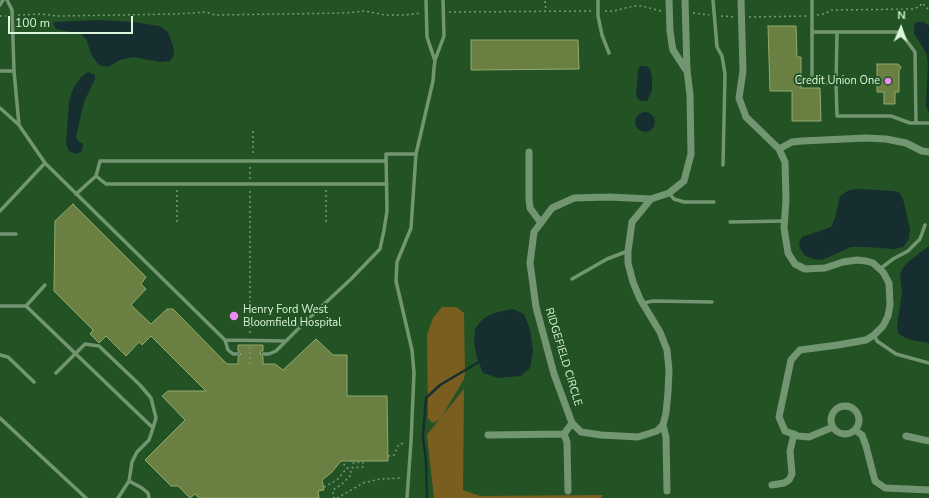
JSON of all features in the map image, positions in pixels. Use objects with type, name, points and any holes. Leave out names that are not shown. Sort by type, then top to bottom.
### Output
[{"type":"street","name":"RIDGEFIELD CIRCLE","points":[[669,0],[670,31],[673,50],[687,70]]},
{"type":"street","name":"RIDGEFIELD CIRCLE","points":[[663,425],[657,431],[638,437],[581,432],[572,423],[554,374],[536,307],[530,263],[534,232],[552,208],[574,198],[651,199],[669,193],[684,181],[691,154],[690,94],[687,70],[685,0]]},
{"type":"street","points":[[741,0],[743,71],[739,98],[746,117],[779,149],[785,162],[786,200],[784,228],[788,253],[795,264],[805,269],[825,268],[843,262],[856,260],[873,263],[883,272],[889,283],[890,305],[888,316],[883,326],[874,335],[866,340],[800,350],[791,360],[779,417],[785,431],[798,436],[809,436],[833,427]]},
{"type":"street","points":[[779,149],[792,142],[866,138],[886,139],[906,143],[922,151],[929,152]]},
{"type":"street","points":[[529,152],[530,208],[541,223]]},
{"type":"street","points":[[651,199],[632,222],[628,251],[628,264],[633,282],[642,303],[660,332],[667,350],[669,370],[668,392],[663,425],[666,437],[667,491]]},
{"type":"street","points":[[849,406],[854,408],[859,416],[859,425],[855,430],[848,434],[839,433],[833,427],[831,422],[833,413],[840,407],[849,406]]},
{"type":"street","points":[[564,434],[572,423]]},
{"type":"street","points":[[855,430],[862,435],[875,481],[885,488],[929,490]]},
{"type":"street","points":[[488,435],[564,434]]},
{"type":"street","points":[[564,434],[566,442],[568,491]]},
{"type":"street","points":[[772,485],[784,483],[789,480],[792,474],[790,450],[794,434]]},
{"type":"street","points":[[906,436],[929,441]]},
{"type":"lane","points":[[0,5],[3,0]]},
{"type":"lane","points":[[7,0],[13,16],[14,71],[19,125]]},
{"type":"lane","points":[[426,0],[427,37],[434,61]]},
{"type":"lane","points":[[407,498],[412,442],[414,373],[412,350],[396,281],[397,262],[410,228],[416,154],[433,80],[434,61],[444,36],[443,0]]},
{"type":"lane","points":[[598,0],[598,11],[602,35],[609,53]]},
{"type":"lane","points":[[713,0],[717,47],[722,56],[725,74],[723,165]]},
{"type":"lane","points":[[812,0],[812,78],[818,83],[836,82]]},
{"type":"lane","points":[[812,32],[900,32],[915,52],[916,123]]},
{"type":"lane","points":[[837,33],[837,116],[891,116],[910,123],[929,123]]},
{"type":"lane","points":[[0,71],[14,71]]},
{"type":"lane","points":[[0,108],[19,125],[45,163],[225,340],[228,350],[233,354],[238,354]]},
{"type":"lane","points":[[263,354],[269,354],[276,351],[380,249],[387,211],[386,154],[416,154]]},
{"type":"lane","points":[[76,194],[96,176],[100,161],[386,161]]},
{"type":"lane","points":[[0,211],[45,163]]},
{"type":"lane","points":[[96,176],[106,184],[387,184]]},
{"type":"lane","points":[[669,193],[674,199],[684,202],[714,202]]},
{"type":"lane","points":[[730,222],[785,221]]},
{"type":"lane","points":[[880,269],[893,259],[908,251],[920,238],[925,225]]},
{"type":"lane","points":[[0,234],[16,234]]},
{"type":"lane","points":[[572,279],[607,258],[628,251]]},
{"type":"lane","points":[[26,306],[45,285]]},
{"type":"lane","points":[[642,303],[653,301],[712,302]]},
{"type":"lane","points":[[0,306],[26,306],[153,428]]},
{"type":"lane","points":[[874,335],[877,341],[896,354],[929,363]]},
{"type":"lane","points":[[225,340],[286,341]]},
{"type":"lane","points":[[56,373],[85,344],[99,346],[140,385],[151,398],[156,418],[153,428],[149,440],[137,452],[132,462],[129,481],[118,498]]},
{"type":"lane","points":[[0,355],[8,357],[34,382]]},
{"type":"lane","points":[[0,418],[86,498]]},
{"type":"lane","points":[[129,481],[142,488],[148,494],[149,498]]},
{"type":"path","points":[[685,13],[741,17],[812,16],[824,14],[832,10],[914,8],[920,6],[923,0]]},
{"type":"path","points":[[546,1],[546,11]]},
{"type":"path","points":[[922,3],[929,10]]},
{"type":"path","points":[[443,12],[614,11],[634,6],[642,6],[669,12]]},
{"type":"path","points":[[0,16],[41,14],[58,16],[177,14],[206,12],[215,14],[346,13],[365,11],[385,15],[426,13]]},
{"type":"path","points":[[250,364],[250,184],[251,161],[253,155],[252,131]]},
{"type":"path","points":[[177,223],[178,184]]},
{"type":"path","points":[[326,184],[326,223]]},
{"type":"path","points":[[388,456],[394,455],[399,444],[412,442]]},
{"type":"path","points":[[324,487],[337,480],[347,468],[363,467],[363,462],[351,461]]},
{"type":"path","points":[[342,462],[351,474],[342,484],[333,490],[333,497],[336,498],[363,483],[380,479],[408,478]]},
{"type":"shaded area","points":[[442,307],[456,307],[464,313],[464,379],[442,416],[464,389],[463,490],[480,496],[603,495],[601,498],[434,498],[427,435],[441,417],[432,423],[428,418],[427,335],[433,318]]},
{"type":"water","points":[[97,20],[133,22],[160,26],[168,32],[173,46],[174,55],[170,61],[160,62],[133,57],[120,60],[108,67],[99,65],[92,56],[86,39],[81,34],[56,29],[53,23]]},
{"type":"water","points":[[916,22],[924,22],[929,26],[929,113],[926,106],[927,55],[914,34],[914,26]]},
{"type":"water","points":[[640,66],[646,66],[650,69],[652,78],[652,91],[647,101],[640,101],[636,96],[638,71]]},
{"type":"water","points":[[88,72],[95,75],[95,79],[84,102],[76,137],[78,141],[83,144],[82,151],[76,154],[69,151],[66,144],[69,101],[73,89],[81,77]]},
{"type":"water","points":[[645,112],[652,115],[655,122],[652,129],[645,132],[638,129],[635,122],[638,115]]},
{"type":"water","points":[[849,190],[894,191],[900,193],[903,199],[910,229],[909,239],[903,247],[894,249],[851,247],[822,260],[813,259],[804,255],[800,248],[799,242],[802,237],[831,227],[835,218],[840,196]]},
{"type":"water","points":[[929,246],[929,343],[911,340],[902,336],[898,333],[897,326],[902,292],[900,276],[902,269],[909,261]]},
{"type":"water","points":[[513,309],[524,314],[530,329],[533,351],[530,368],[521,376],[498,378],[483,373],[477,358],[474,343],[475,329],[482,320],[489,315]]},
{"type":"building","points":[[768,26],[796,26],[797,57],[801,57],[801,88],[820,88],[821,121],[792,121],[792,91],[770,91]]},
{"type":"building","points":[[471,40],[578,40],[579,69],[471,70]]},
{"type":"building","name":"Credit Union One","points":[[877,64],[898,64],[901,67],[899,71],[899,92],[895,92],[895,104],[884,104],[884,92],[877,92]]},
{"type":"building","points":[[73,204],[146,277],[141,284],[146,289],[131,305],[151,324],[167,309],[173,309],[227,364],[238,364],[238,357],[241,354],[238,351],[238,345],[263,345],[263,351],[261,351],[260,354],[263,357],[263,364],[275,364],[283,370],[316,339],[333,355],[347,355],[347,396],[387,396],[388,461],[341,461],[331,473],[322,480],[324,490],[318,491],[319,498],[199,498],[195,494],[190,498],[178,486],[171,486],[145,460],[185,420],[162,396],[168,391],[206,391],[151,336],[142,345],[139,342],[126,356],[106,336],[99,343],[90,334],[93,330],[54,291],[55,221]]},
{"type":"waterway","points":[[427,498],[426,461],[423,437],[426,398],[440,385],[479,362]]},
{"type":"place","name":"Credit Union One","points":[[888,81]]},
{"type":"place","name":"Henry Ford West Bloomfield Hospital","points":[[234,316]]}]
